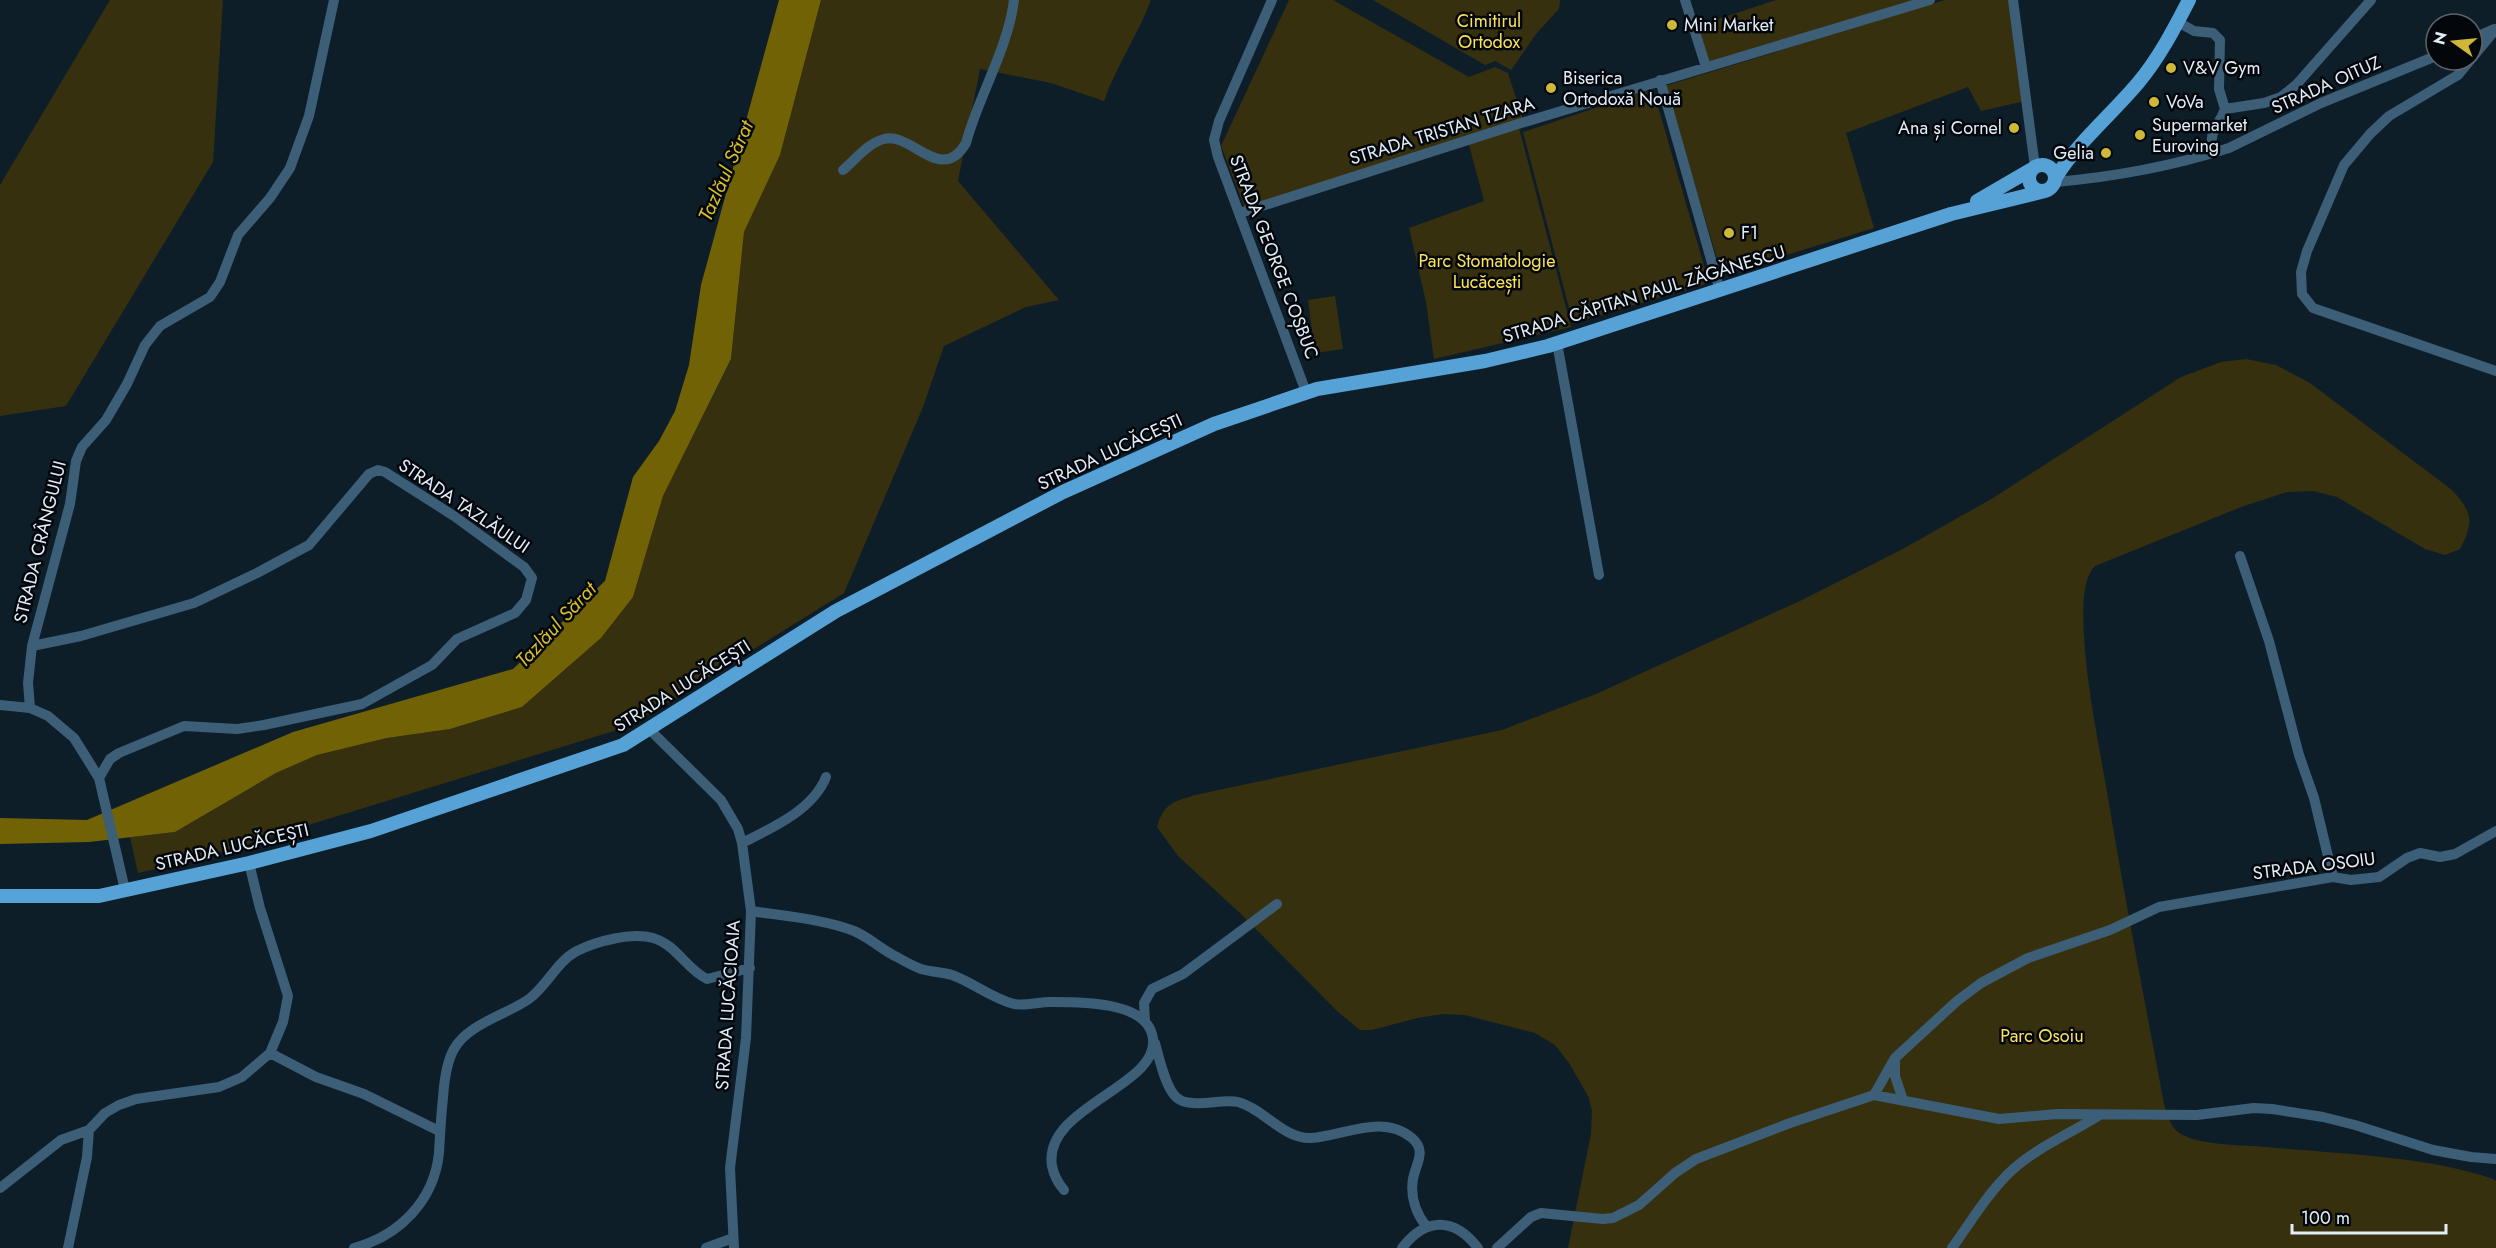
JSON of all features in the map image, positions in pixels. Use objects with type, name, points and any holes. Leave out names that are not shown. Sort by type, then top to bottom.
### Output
[{"type":"main road","name":"STRADA CĂPITAN PAUL ZĂGĂNESCU","points":[[1306,392],[1357,381],[1485,361],[1557,343],[2052,183],[2093,131],[2147,71],[2189,0]]},
{"type":"main road","name":"STRADA CĂPITAN PAUL ZĂGĂNESCU","points":[[1951,214],[2035,167],[2057,158],[2093,131]]},
{"type":"main road","points":[[2035,167],[2050,167],[2052,183],[2037,190],[2031,184],[2029,177],[2035,167]]},
{"type":"main road","name":"STRADA LUCĂCEȘTI","points":[[0,896],[99,896],[249,863],[371,831],[623,745],[836,611],[1063,492],[1214,424],[1306,392]]},
{"type":"street","name":"STRADA CRÂNGULUI","points":[[30,708],[28,683],[32,646],[70,504],[76,461],[82,447],[106,420],[128,384],[145,345],[160,326],[210,297],[220,282],[238,235],[270,198],[290,168],[309,116],[334,0]]},
{"type":"street","points":[[843,170],[874,142],[886,138],[907,143],[933,158],[951,158],[959,155],[966,143],[1000,48],[1014,0]]},
{"type":"street","name":"STRADA GEORGE COȘBUC","points":[[1272,0],[1219,122],[1214,140],[1218,157],[1306,392]]},
{"type":"street","points":[[1685,0],[1706,67]]},
{"type":"street","name":"STRADA TRISTAN TZARA","points":[[1240,213],[1660,80],[1930,0]]},
{"type":"street","points":[[2013,0],[2035,167]]},
{"type":"street","points":[[2213,153],[2212,130],[2225,110],[2264,103],[2281,97],[2296,85],[2371,0]]},
{"type":"street","points":[[2178,22],[2194,31],[2213,33],[2220,40],[2219,89],[2225,110]]},
{"type":"street","points":[[2496,28],[2483,47],[2458,75],[2389,116],[2370,134],[2344,165],[2307,251],[2300,282],[2302,294],[2313,308],[2496,371]]},
{"type":"street","name":"STRADA OITUZ","points":[[2052,183],[2148,169],[2213,153],[2321,103],[2424,61]]},
{"type":"street","points":[[1660,80],[1720,291]]},
{"type":"street","points":[[1557,343],[1599,575]]},
{"type":"street","name":"STRADA TAZLĂULUI","points":[[32,646],[81,636],[194,603],[257,573],[309,545],[369,474],[378,470],[385,472],[454,516],[524,567],[532,578],[526,600],[515,613],[457,639],[432,665],[362,704],[237,729],[184,726],[119,753],[110,759],[99,778]]},
{"type":"street","points":[[2240,556],[2271,650],[2299,755],[2314,798],[2333,877]]},
{"type":"street","points":[[0,705],[30,708],[48,716],[74,738],[99,778],[125,890]]},
{"type":"street","name":"STRADA LUCĂCIOAIA","points":[[649,729],[721,800],[738,828],[742,843],[751,911],[750,968],[746,1038],[730,1168],[734,1243]]},
{"type":"street","points":[[742,843],[780,823],[811,800],[822,787],[826,777]]},
{"type":"street","name":"STRADA OSOIU","points":[[1874,1095],[1895,1058],[1957,1001],[1981,983],[2028,958],[2102,933],[2159,908],[2333,877],[2351,880],[2379,878],[2414,855],[2420,853],[2439,857],[2455,854],[2496,831]]},
{"type":"street","points":[[0,1188],[61,1140],[89,1130],[105,1113],[126,1101],[190,1093],[232,1082],[250,1071],[270,1053],[283,1022],[288,996],[260,908],[249,863]]},
{"type":"street","points":[[1277,904],[1183,974],[1152,989],[1144,1003],[1145,1020],[1171,1090],[1180,1100],[1194,1103],[1236,1102],[1255,1110],[1290,1133],[1309,1138],[1374,1126],[1392,1128],[1408,1135],[1420,1149],[1420,1159],[1413,1179],[1413,1197],[1426,1226]]},
{"type":"street","points":[[751,911],[854,931],[920,969],[952,975],[992,996],[1017,1005],[1050,1002],[1096,1004],[1133,1012],[1145,1020]]},
{"type":"street","points":[[354,1248],[370,1244],[400,1226],[417,1210],[431,1187],[439,1155],[439,1131],[445,1078],[454,1049],[473,1031],[532,997],[567,959],[580,949],[642,936],[668,945],[696,972],[707,979],[750,968]]},
{"type":"street","points":[[1064,1190],[1053,1171],[1051,1155],[1055,1140],[1064,1127],[1143,1065],[1152,1052],[1154,1040]]},
{"type":"street","points":[[270,1053],[316,1077],[364,1094],[439,1131]]},
{"type":"street","points":[[1895,1058],[1895,1076],[1903,1100]]},
{"type":"street","points":[[1497,1248],[1532,1216],[1540,1213],[1603,1219],[1624,1214],[1685,1165],[1716,1151],[1874,1095],[1999,1119],[2056,1114],[2197,1115],[2254,1108],[2272,1109],[2345,1123],[2433,1150],[2496,1159]]},
{"type":"street","points":[[1952,1248],[1980,1207],[2009,1173],[2038,1151],[2098,1116]]},
{"type":"street","points":[[68,1248],[87,1157],[89,1130]]},
{"type":"street","points":[[1402,1248],[1417,1231],[1426,1226],[1438,1225],[1457,1230],[1472,1239],[1478,1248]]},
{"type":"street","points":[[706,1248],[734,1243]]},
{"type":"green space","points":[[110,0],[223,0],[213,162],[66,406],[0,416],[0,185]]},
{"type":"green space","points":[[821,0],[1151,0],[1104,101],[1051,83],[980,69],[958,181],[1059,300],[1026,307],[944,346],[923,407],[844,593],[630,726],[195,860],[138,873],[130,837],[175,832],[276,773],[317,755],[387,738],[450,729],[522,707],[601,638],[633,597],[663,496],[731,360],[744,232],[780,155]]},
{"type":"green space","points":[[1289,0],[1333,0],[1469,77],[1495,67],[1508,73],[1523,120],[1246,211],[1221,146]]},
{"type":"green space","name":"Cimitirul Ortodox","points":[[1373,0],[1560,0],[1559,9],[1536,34],[1511,70],[1495,61],[1485,65]]},
{"type":"green space","points":[[1776,0],[1917,0],[1709,63],[1697,26]]},
{"type":"green space","points":[[1945,0],[2008,0],[2025,101],[1981,111],[1968,87],[1846,133],[1874,228],[1722,275],[1665,86]]},
{"type":"green space","points":[[1653,89],[1709,283],[1573,323],[1523,132]]},
{"type":"green space","name":"Parc Stomatologie Lucăcești","points":[[1518,124],[1571,327],[1434,359],[1426,302],[1409,228],[1484,201],[1468,141]]},
{"type":"green space","points":[[1335,296],[1343,349],[1315,353],[1308,300]]},
{"type":"green space","name":"Parc Osoiu","points":[[2246,359],[2276,365],[2310,383],[2452,490],[2464,505],[2469,525],[2460,549],[2445,555],[2425,549],[2337,497],[2313,491],[2287,492],[2241,507],[2095,566],[2090,572],[2085,589],[2083,619],[2091,697],[2164,1104],[2175,1129],[2186,1137],[2197,1140],[2412,1161],[2468,1171],[2493,1179],[2496,1181],[2496,1248],[1568,1248],[1591,1134],[1592,1110],[1588,1096],[1569,1063],[1555,1045],[1535,1033],[1465,1015],[1443,1014],[1417,1018],[1372,1030],[1360,1030],[1338,1012],[1241,914],[1178,856],[1157,827],[1166,808],[1195,795],[1502,730],[1596,694],[1800,601],[1901,550],[1993,498],[2181,377],[2221,362]]},
{"type":"shaded area","points":[[779,0],[821,0],[780,155],[744,232],[731,359],[663,496],[633,597],[601,638],[522,707],[450,729],[387,738],[317,755],[276,773],[175,832],[89,842],[0,844],[0,818],[87,820],[293,732],[513,669],[605,581],[633,477],[659,441],[675,411],[689,365],[701,285]]},
{"type":"place","name":"Mini Market","points":[[1672,25]]},
{"type":"place","name":"V&V Gym","points":[[2171,68]]},
{"type":"place","name":"Biserica Ortodoxă Nouă","points":[[1551,88]]},
{"type":"place","name":"VoVa","points":[[2154,102]]},
{"type":"place","name":"Ana și Cornel","points":[[2014,128]]},
{"type":"place","name":"Supermarket Euroving","points":[[2140,135]]},
{"type":"place","name":"Gelia","points":[[2106,153]]},
{"type":"place","name":"F1","points":[[1729,233]]},
{"type":"water label","name":"Tazlăul Sărat","points":[[726,171]]},
{"type":"water label","name":"Tazlăul Sărat","points":[[556,625]]}]
